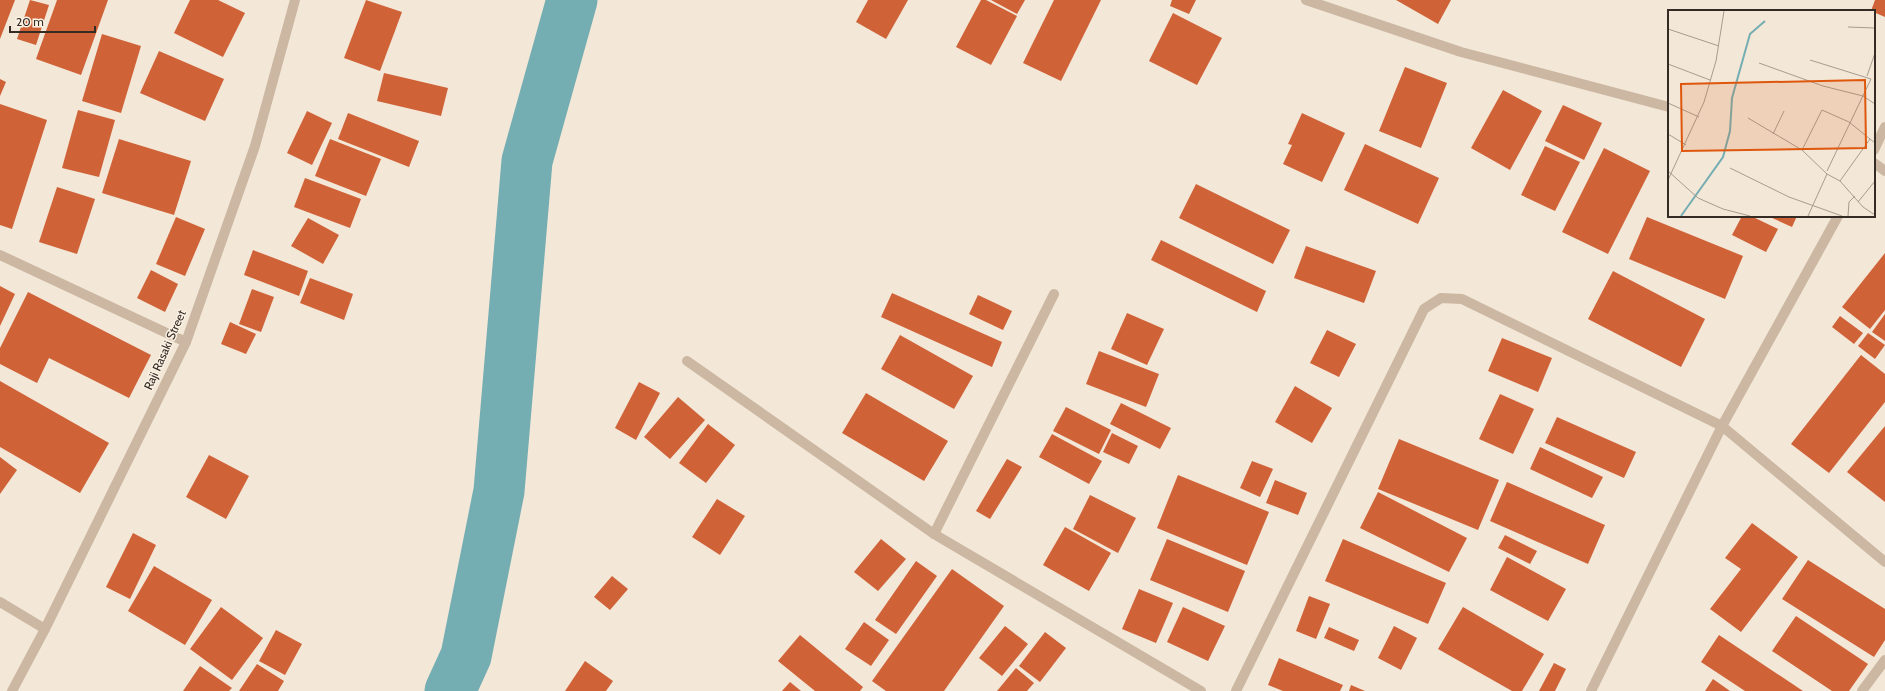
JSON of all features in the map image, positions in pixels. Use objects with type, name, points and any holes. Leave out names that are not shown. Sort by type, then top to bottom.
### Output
[{"type":"street","name":"Raji Rasaki Street","points":[[12,691],[45,630],[186,342],[255,146],[295,0]]},
{"type":"street","points":[[1306,0],[1461,52],[1668,107]]},
{"type":"street","points":[[1875,148],[1885,128]]},
{"type":"street","points":[[1875,164],[1885,171]]},
{"type":"street","points":[[1591,691],[1722,426],[1837,217]]},
{"type":"street","points":[[0,255],[186,342]]},
{"type":"street","points":[[934,534],[1054,294]]},
{"type":"street","points":[[1236,691],[1424,309],[1441,298],[1462,299],[1722,426],[1885,562]]},
{"type":"street","points":[[687,361],[934,534],[1201,691]]},
{"type":"street","points":[[0,602],[45,630]]},
{"type":"street","points":[[1862,691],[1885,660]]},
{"type":"building","points":[[0,0],[15,0],[0,39]]},
{"type":"building","points":[[30,0],[49,5],[36,45],[17,39]]},
{"type":"building","points":[[57,0],[108,0],[81,75],[36,59]]},
{"type":"building","points":[[190,0],[218,0],[245,13],[223,57],[174,33]]},
{"type":"building","points":[[366,0],[402,12],[380,71],[344,58]]},
{"type":"building","points":[[868,0],[908,0],[886,39],[856,22]]},
{"type":"building","points":[[981,0],[986,0],[1017,16],[991,65],[956,47]]},
{"type":"building","points":[[991,0],[1025,0],[1017,14]]},
{"type":"building","points":[[1054,0],[1101,0],[1061,81],[1023,63]]},
{"type":"building","points":[[1172,0],[1196,0],[1189,14],[1170,6]]},
{"type":"building","points":[[1396,0],[1451,0],[1438,24]]},
{"type":"building","points":[[1875,0],[1885,0],[1885,17],[1875,13],[1875,10],[1871,10]]},
{"type":"building","points":[[1173,13],[1222,38],[1197,85],[1149,61]]},
{"type":"building","points":[[102,34],[141,46],[121,113],[82,101]]},
{"type":"building","points":[[159,51],[224,79],[205,121],[140,93]]},
{"type":"building","points":[[1405,67],[1447,83],[1421,148],[1379,131]]},
{"type":"building","points":[[384,73],[448,88],[441,116],[377,101]]},
{"type":"building","points":[[0,79],[6,82],[0,96]]},
{"type":"building","points":[[1503,90],[1542,111],[1510,170],[1471,148]]},
{"type":"building","points":[[0,104],[47,120],[12,229],[0,225]]},
{"type":"building","points":[[1563,105],[1602,123],[1584,160],[1545,141]]},
{"type":"building","points":[[78,110],[115,120],[99,177],[62,168]]},
{"type":"building","points":[[307,111],[332,123],[312,165],[287,153]]},
{"type":"building","points":[[348,113],[419,141],[409,167],[338,139]]},
{"type":"building","points":[[1302,113],[1345,133],[1322,182],[1283,164],[1292,145],[1288,144]]},
{"type":"building","points":[[119,139],[191,161],[174,215],[102,193]]},
{"type":"building","points":[[330,139],[381,159],[366,196],[315,176]]},
{"type":"building","points":[[1365,144],[1439,178],[1418,224],[1344,190]]},
{"type":"building","points":[[1545,146],[1580,162],[1555,211],[1521,195]]},
{"type":"building","points":[[1604,148],[1650,171],[1608,254],[1562,232]]},
{"type":"building","points":[[305,178],[361,199],[350,228],[294,207]]},
{"type":"building","points":[[1196,184],[1290,230],[1273,264],[1179,218]]},
{"type":"building","points":[[57,187],[95,199],[77,254],[39,242]]},
{"type":"building","points":[[176,217],[205,229],[185,276],[156,264]]},
{"type":"building","points":[[1647,217],[1743,256],[1725,299],[1629,259]]},
{"type":"building","points":[[1741,217],[1753,217],[1778,229],[1766,252],[1732,235]]},
{"type":"building","points":[[1770,217],[1797,217],[1792,227]]},
{"type":"building","points":[[308,218],[339,235],[323,264],[291,246]]},
{"type":"building","points":[[1161,240],[1266,291],[1257,312],[1151,260]]},
{"type":"building","points":[[1306,246],[1376,271],[1364,303],[1294,278]]},
{"type":"building","points":[[253,250],[308,271],[299,296],[244,275]]},
{"type":"building","points":[[1885,253],[1885,310],[1870,329],[1842,307]]},
{"type":"building","points":[[151,270],[178,284],[165,312],[137,298]]},
{"type":"building","points":[[1613,271],[1705,319],[1681,367],[1588,319]]},
{"type":"building","points":[[310,278],[353,294],[344,320],[300,303]]},
{"type":"building","points":[[0,286],[15,294],[0,326]]},
{"type":"building","points":[[252,289],[274,297],[261,332],[239,324]]},
{"type":"building","points":[[28,292],[151,355],[129,398],[49,358],[37,383],[0,364],[0,348]]},
{"type":"building","points":[[892,293],[1002,342],[992,367],[881,317]]},
{"type":"building","points":[[978,295],[1012,311],[1003,330],[969,314]]},
{"type":"building","points":[[1127,313],[1164,329],[1147,365],[1111,349]]},
{"type":"building","points":[[1885,314],[1885,341],[1872,332]]},
{"type":"building","points":[[1840,316],[1863,333],[1854,344],[1832,327]]},
{"type":"building","points":[[230,322],[256,334],[246,354],[221,344]]},
{"type":"building","points":[[1327,330],[1356,344],[1339,377],[1310,363]]},
{"type":"building","points":[[1868,333],[1885,345],[1875,359],[1858,346]]},
{"type":"building","points":[[900,335],[973,376],[954,409],[881,369]]},
{"type":"building","points":[[1502,338],[1552,358],[1538,392],[1488,371]]},
{"type":"building","points":[[1099,351],[1159,374],[1146,407],[1086,384]]},
{"type":"building","points":[[1861,355],[1885,374],[1885,402],[1829,473],[1791,444]]},
{"type":"building","points":[[0,381],[109,443],[80,493],[0,447]]},
{"type":"building","points":[[639,382],[660,393],[636,440],[615,428]]},
{"type":"building","points":[[1295,386],[1332,408],[1312,443],[1275,422]]},
{"type":"building","points":[[866,393],[948,441],[924,481],[842,433]]},
{"type":"building","points":[[1500,394],[1534,409],[1513,454],[1479,439]]},
{"type":"building","points":[[678,397],[705,420],[670,459],[644,437]]},
{"type":"building","points":[[1121,403],[1171,428],[1160,449],[1110,424]]},
{"type":"building","points":[[1066,407],[1111,430],[1099,454],[1053,431]]},
{"type":"building","points":[[1557,417],[1636,452],[1624,478],[1545,443]]},
{"type":"building","points":[[708,424],[735,445],[706,483],[679,463]]},
{"type":"building","points":[[1885,426],[1885,502],[1847,472]]},
{"type":"building","points":[[1112,433],[1138,446],[1129,464],[1103,452]]},
{"type":"building","points":[[1052,434],[1102,461],[1089,484],[1039,457]]},
{"type":"building","points":[[1399,439],[1499,480],[1478,530],[1378,489]]},
{"type":"building","points":[[1540,447],[1603,477],[1592,498],[1530,469]]},
{"type":"building","points":[[209,455],[249,476],[226,519],[186,497]]},
{"type":"building","points":[[0,457],[17,470],[0,494]]},
{"type":"building","points":[[1007,459],[1022,467],[990,519],[976,511]]},
{"type":"building","points":[[1252,461],[1273,469],[1260,497],[1240,488]]},
{"type":"building","points":[[1178,475],[1269,512],[1247,565],[1157,528]]},
{"type":"building","points":[[1275,480],[1307,493],[1298,515],[1266,503]]},
{"type":"building","points":[[1507,482],[1605,525],[1588,564],[1490,521]]},
{"type":"building","points":[[1378,492],[1467,538],[1449,572],[1360,528]]},
{"type":"building","points":[[1090,495],[1136,518],[1118,553],[1073,529]]},
{"type":"building","points":[[717,499],[745,516],[720,555],[692,537]]},
{"type":"building","points":[[1752,523],[1798,557],[1741,632],[1710,609],[1741,569],[1725,558]]},
{"type":"building","points":[[1065,527],[1111,553],[1089,591],[1043,565]]},
{"type":"building","points":[[133,533],[156,545],[130,599],[106,587]]},
{"type":"building","points":[[1505,535],[1537,551],[1530,564],[1498,548]]},
{"type":"building","points":[[881,539],[906,559],[878,591],[854,572]]},
{"type":"building","points":[[1167,539],[1245,571],[1228,612],[1150,580]]},
{"type":"building","points":[[1343,539],[1446,583],[1428,624],[1325,581]]},
{"type":"building","points":[[1507,557],[1566,589],[1548,621],[1490,590]]},
{"type":"building","points":[[1808,560],[1885,609],[1885,640],[1874,657],[1782,599]]},
{"type":"building","points":[[916,561],[937,576],[896,634],[875,620]]},
{"type":"building","points":[[154,566],[212,600],[185,645],[128,611]]},
{"type":"building","points":[[952,569],[1004,606],[944,691],[886,691],[872,681]]},
{"type":"building","points":[[612,576],[628,589],[610,610],[594,597]]},
{"type":"building","points":[[1139,589],[1173,603],[1156,643],[1122,629]]},
{"type":"building","points":[[1309,596],[1330,604],[1316,639],[1296,631]]},
{"type":"building","points":[[221,607],[263,638],[232,680],[190,649]]},
{"type":"building","points":[[1183,607],[1225,626],[1208,661],[1167,642]]},
{"type":"building","points":[[1463,607],[1544,654],[1522,691],[1512,691],[1438,649]]},
{"type":"building","points":[[1796,616],[1868,664],[1849,691],[1832,691],[1772,651]]},
{"type":"building","points":[[864,622],[889,640],[871,666],[845,649]]},
{"type":"building","points":[[1005,626],[1028,644],[1002,676],[979,658]]},
{"type":"building","points":[[1394,626],[1417,638],[1401,670],[1378,658]]},
{"type":"building","points":[[1329,627],[1359,640],[1354,651],[1324,638]]},
{"type":"building","points":[[276,630],[302,644],[285,675],[259,661]]},
{"type":"building","points":[[1045,632],[1066,648],[1040,682],[1019,666]]},
{"type":"building","points":[[800,635],[863,687],[860,691],[815,691],[778,661]]},
{"type":"building","points":[[1719,635],[1803,691],[1745,691],[1701,662]]},
{"type":"building","points":[[1279,658],[1343,685],[1340,691],[1283,691],[1268,685]]},
{"type":"building","points":[[585,661],[613,681],[606,691],[565,691]]},
{"type":"building","points":[[1554,663],[1566,669],[1555,691],[1539,691]]},
{"type":"building","points":[[257,664],[284,681],[278,691],[239,691]]},
{"type":"building","points":[[200,666],[232,688],[229,691],[183,691]]},
{"type":"building","points":[[1016,668],[1034,683],[1027,691],[997,691]]},
{"type":"building","points":[[1713,679],[1730,691],[1705,691]]},
{"type":"building","points":[[790,682],[801,691],[782,691]]},
{"type":"building","points":[[1351,685],[1365,691],[1349,691]]},
{"type":"waterway","points":[[450,691],[466,656],[499,491],[527,161],[572,0]]}]
